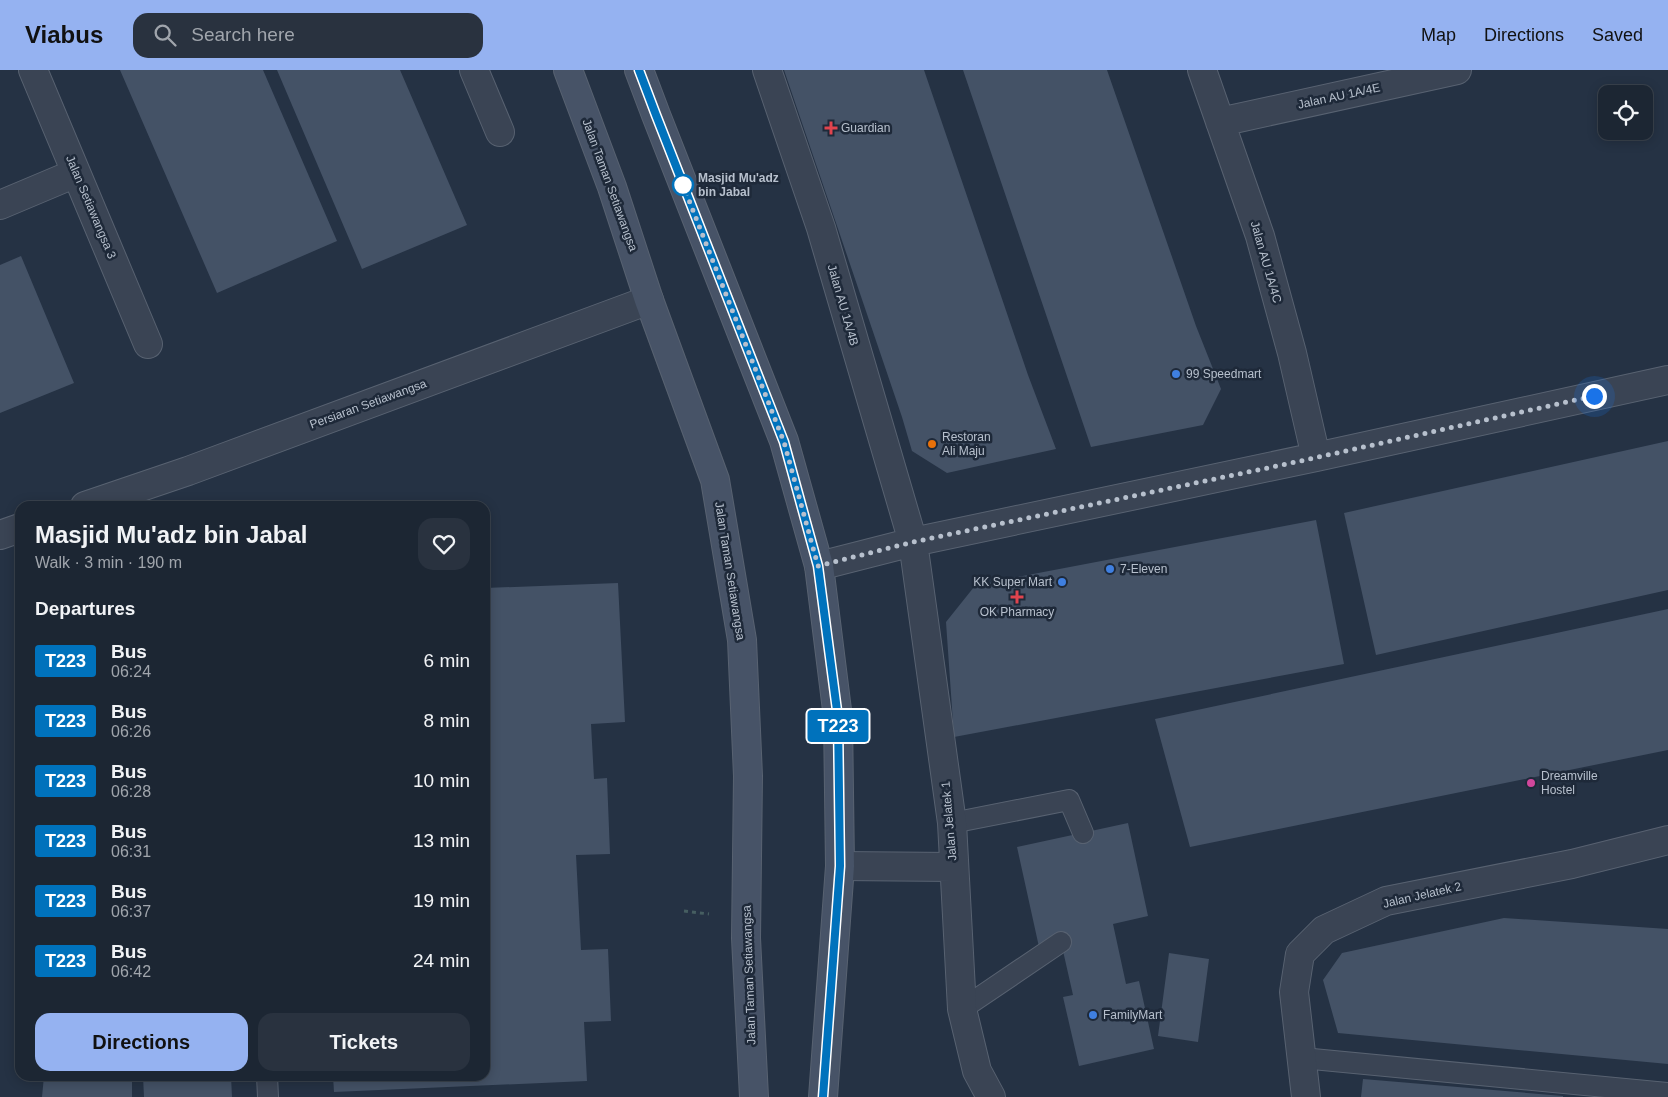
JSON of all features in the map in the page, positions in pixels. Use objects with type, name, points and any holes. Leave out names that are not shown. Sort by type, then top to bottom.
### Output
[{"type":"main road","name":"Jalan Taman Setiawangsa","points":[[568,70],[612,187],[714,480],[742,640],[748,776],[746,938],[754,1097]]},
{"type":"main road","points":[[639,70],[784,442],[818,566],[838,718],[840,866],[823,1097]]},
{"type":"street","name":"Jalan Setiawangsa 3","points":[[33,70],[148,344]]},
{"type":"street","points":[[474,70],[500,132]]},
{"type":"street","name":"Jalan AU 1A/4B","points":[[767,70],[820,228],[913,542]]},
{"type":"street","name":"Jalan AU 1A/4C","points":[[1202,70],[1260,236],[1292,353],[1316,457]]},
{"type":"street","name":"Jalan AU 1A/4E","points":[[1220,122],[1457,70]]},
{"type":"street","points":[[0,205],[76,173]]},
{"type":"street","name":"Persiaran Setiawangsa","points":[[108,501],[650,300]]},
{"type":"street","points":[[818,566],[913,542],[1668,380]]},
{"type":"street","points":[[0,535],[15,530]]},
{"type":"street","name":"Jalan Jelatek 1","points":[[913,542],[952,823],[962,1009],[977,1071],[991,1097]]},
{"type":"street","name":"Jalan Jelatek 2","points":[[1306,1097],[1294,992],[1300,954],[1324,930],[1386,901],[1572,864],[1668,840]]},
{"type":"street","points":[[840,866],[953,867]]},
{"type":"lane","points":[[952,823],[1070,800],[1083,833]]},
{"type":"lane","points":[[962,1009],[1061,942]]},
{"type":"lane","points":[[1302,1058],[1668,1093]]},
{"type":"lane","points":[[267,1081],[268,1097]]},
{"type":"path","points":[[684,911],[709,914]]},
{"type":"building","points":[[120,70],[263,70],[337,241],[217,293]]},
{"type":"building","points":[[277,70],[400,70],[467,225],[362,269]]},
{"type":"building","points":[[784,70],[924,70],[1028,375],[1056,449],[947,473],[912,451]]},
{"type":"building","points":[[963,70],[1107,70],[1196,326],[1221,389],[1203,425],[1091,447]]},
{"type":"building","points":[[21,256],[74,383],[0,413],[0,265]]},
{"type":"building","points":[[1668,441],[1668,590],[1376,655],[1344,513]]},
{"type":"building","points":[[1316,520],[1344,664],[954,737],[946,622],[974,587],[996,581]]},
{"type":"building","points":[[618,583],[625,722],[591,724],[594,779],[607,778],[610,854],[576,855],[581,950],[608,949],[611,1021],[584,1022],[587,1081],[334,1092],[333,1081],[490,1081],[490,588]]},
{"type":"building","points":[[1668,609],[1668,750],[1190,847],[1155,719]]},
{"type":"building","points":[[1128,823],[1148,916],[1113,924],[1126,984],[1139,981],[1154,1049],[1079,1066],[1063,997],[1073,995],[1061,942],[1039,947],[1017,847]]},
{"type":"building","points":[[1504,918],[1668,929],[1668,1064],[1338,1033],[1323,980],[1342,953]]},
{"type":"building","points":[[1169,953],[1209,959],[1198,1042],[1158,1036]]},
{"type":"building","points":[[1363,1079],[1563,1096],[1563,1097],[1361,1097]]},
{"type":"building","points":[[44,1081],[132,1081],[132,1097],[42,1097]]},
{"type":"building","points":[[143,1081],[231,1081],[232,1097],[144,1097]]},
{"type":"bus line","name":"T223","points":[[639,70],[784,442],[818,566],[838,718],[840,866],[823,1097]]},
{"type":"place","name":"Guardian","points":[[831,128]]},
{"type":"place","name":"Masjid Mu'adz bin Jabal","points":[[683,185]]},
{"type":"place","name":"99 Speedmart","points":[[1176,374]]},
{"type":"place","name":"Restoran Ali Maju","points":[[932,444]]},
{"type":"place","name":"7-Eleven","points":[[1110,569]]},
{"type":"place","name":"KK Super Mart","points":[[1062,582]]},
{"type":"place","name":"OK Pharmacy","points":[[1017,597]]},
{"type":"place","name":"Dreamville Hostel","points":[[1531,783]]},
{"type":"place","name":"FamilyMart","points":[[1093,1015]]},
{"type":"route","points":[[683,185],[784,442],[818,566],[913,542],[1296,462],[1594,396]]}]
